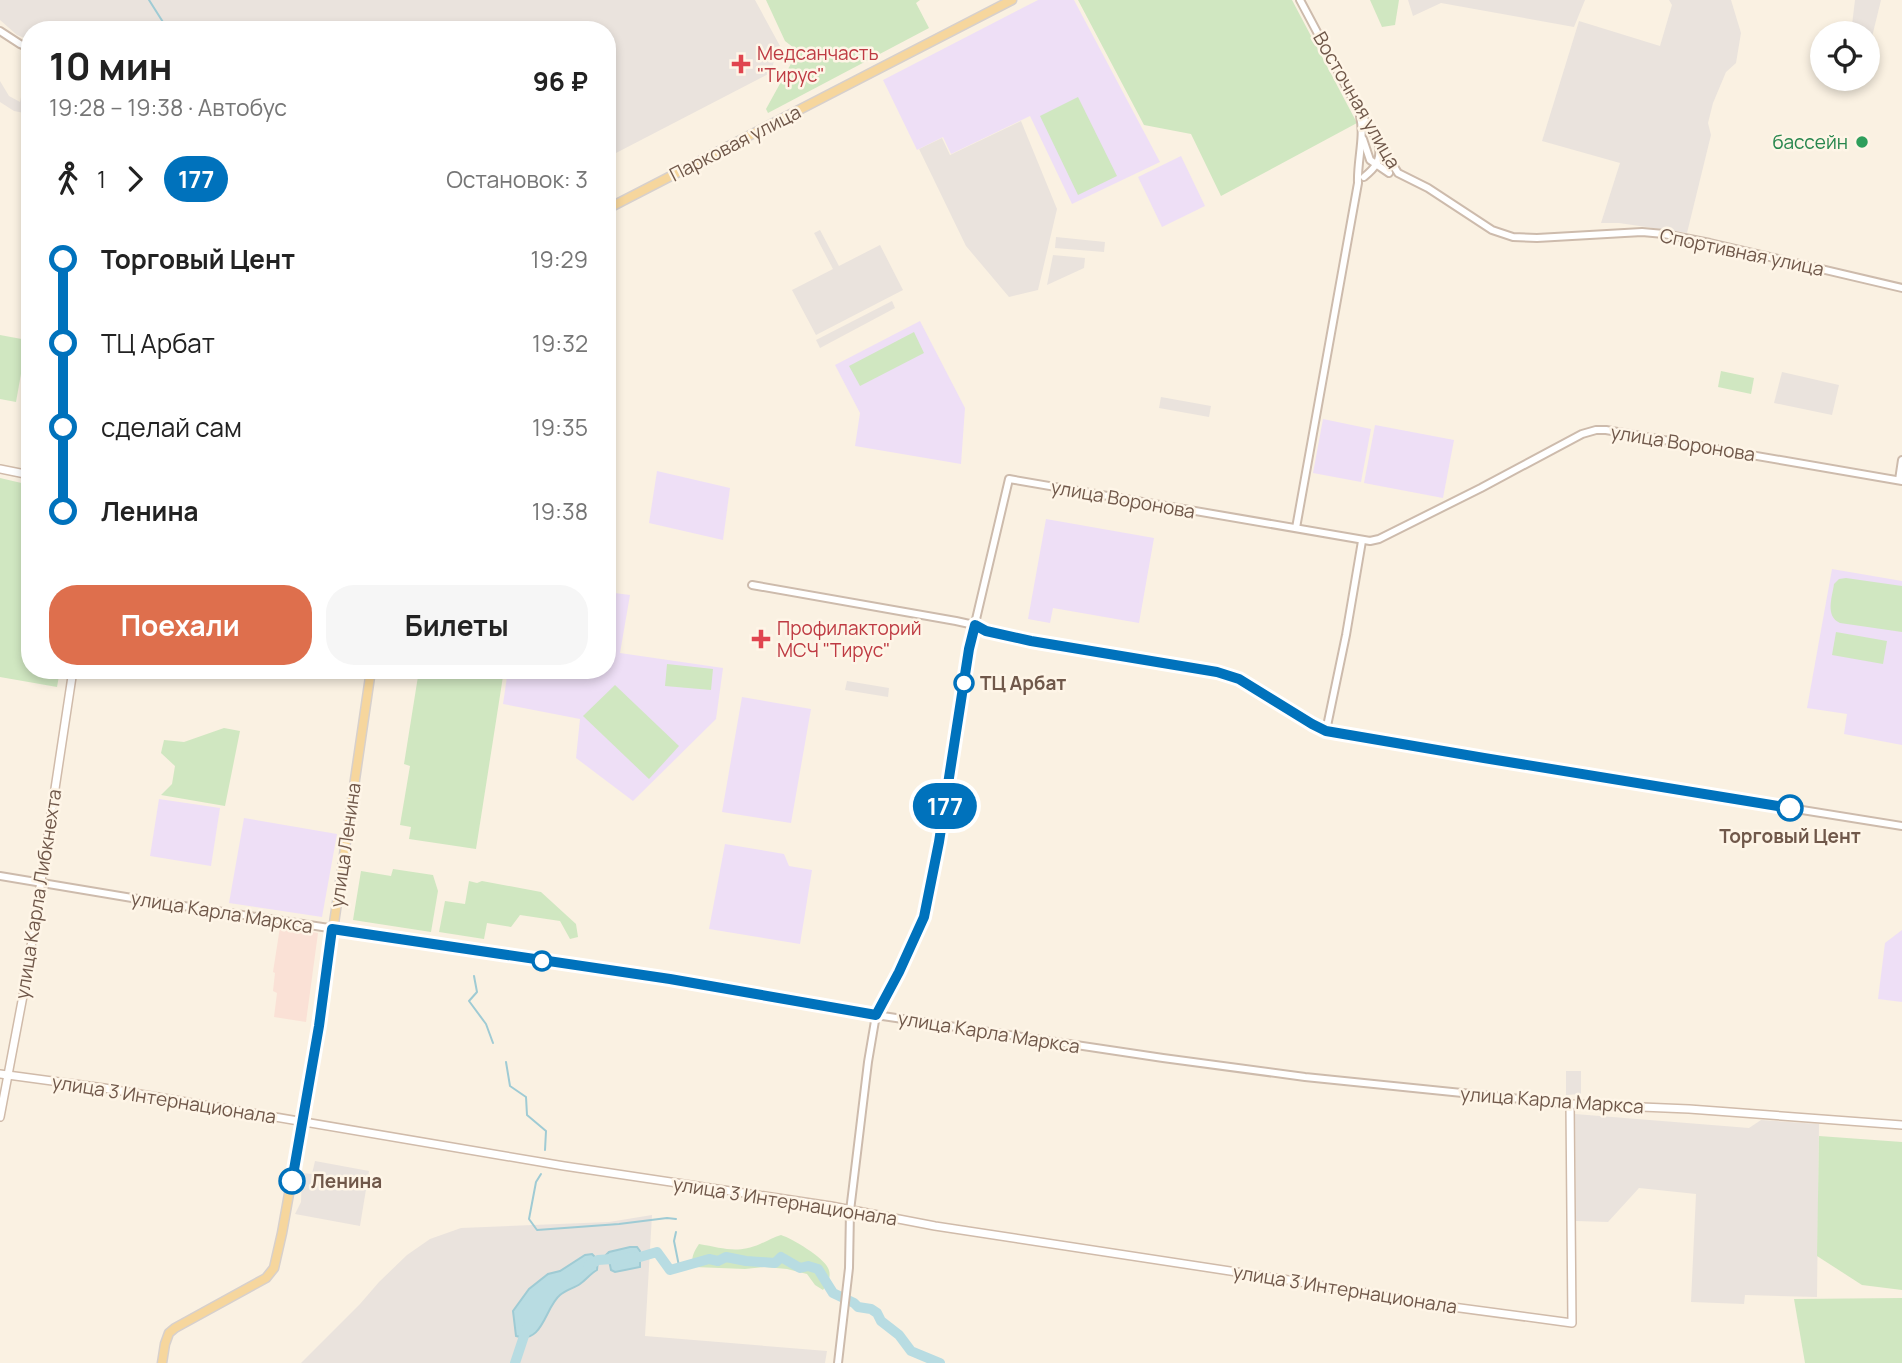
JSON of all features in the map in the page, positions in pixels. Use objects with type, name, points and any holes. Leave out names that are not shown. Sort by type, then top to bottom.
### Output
[{"type":"main road","name":"Парковая улица","points":[[616,204],[1012,0]]},
{"type":"main road","points":[[0,469],[21,473]]},
{"type":"main road","name":"улица Карла Либкнехта","points":[[0,1117],[4,1074],[26,980],[72,679]]},
{"type":"main road","name":"улица Ленина","points":[[162,1363],[169,1333],[194,1316],[266,1278],[274,1268],[323,1000],[370,679]]},
{"type":"main road","name":"улица 3 Интернационала","points":[[4,1074],[104,1088],[935,1226],[1433,1304],[1572,1323],[1570,1104]]},
{"type":"main road","name":"улица Карла Маркса","points":[[1570,1104],[1902,1125]]},
{"type":"street","name":"Восточная улица","points":[[1300,0],[1358,109],[1398,173],[1428,188],[1492,230],[1513,237],[1537,238]]},
{"type":"street","points":[[0,31],[21,44]]},
{"type":"street","points":[[1358,109],[1367,155],[1389,173]]},
{"type":"street","points":[[1296,528],[1358,183],[1362,131]]},
{"type":"street","points":[[1358,183],[1379,160],[1380,153],[1374,135]]},
{"type":"street","points":[[1358,169],[1360,162],[1367,155],[1375,152],[1387,157]]},
{"type":"street","points":[[1364,177],[1398,173]]},
{"type":"street","name":"Спортивная улица","points":[[1537,238],[1642,232],[1664,234],[1902,288]]},
{"type":"street","name":"улица Воронова","points":[[975,625],[1009,479],[1362,541],[1379,539],[1582,434],[1596,430],[1666,439],[1900,481]]},
{"type":"street","points":[[1900,481],[1902,460]]},
{"type":"street","points":[[1326,731],[1362,541]]},
{"type":"street","points":[[752,585],[975,625],[986,631],[1031,641],[1217,672],[1239,679],[1326,731],[1902,826]]},
{"type":"street","points":[[838,1363],[849,1268],[850,1211],[876,1015],[924,917],[975,625]]},
{"type":"street","name":"улица Карла Маркса","points":[[0,876],[670,979],[876,1015],[1305,1077],[1570,1104]]},
{"type":"shaded area","points":[[0,0],[755,0],[780,46],[771,51],[774,59],[772,72],[616,153],[616,21],[21,21],[21,37],[0,20]]},
{"type":"shaded area","points":[[1038,0],[1074,0],[1160,162],[1072,204],[1030,116],[951,154],[943,137],[917,150],[883,80]]},
{"type":"shaded area","points":[[1408,0],[1585,0],[1574,27],[1441,3],[1413,16]]},
{"type":"shaded area","points":[[1669,0],[1731,0],[1741,33],[1736,63],[1726,72],[1713,103],[1708,123],[1711,135],[1687,233],[1601,223],[1620,163],[1542,141],[1579,21],[1660,46],[1672,5]]},
{"type":"shaded area","points":[[1855,0],[1881,0],[1876,21],[1852,21]]},
{"type":"shaded area","points":[[0,81],[9,96],[20,102],[21,97],[21,112],[14,111],[0,102]]},
{"type":"shaded area","points":[[1021,121],[1057,209],[1038,290],[1009,297],[966,246],[919,149],[942,138],[950,155]]},
{"type":"shaded area","points":[[1181,156],[1205,206],[1162,227],[1138,177]]},
{"type":"shaded area","points":[[820,230],[839,266],[880,245],[903,290],[816,335],[792,290],[833,269],[814,233]]},
{"type":"shaded area","points":[[1056,237],[1105,242],[1104,252],[1055,248]]},
{"type":"shaded area","points":[[1053,255],[1085,258],[1084,268],[1047,285]]},
{"type":"shaded area","points":[[892,301],[895,308],[820,348],[816,340]]},
{"type":"shaded area","points":[[920,321],[965,408],[961,464],[855,446],[860,413],[835,365]]},
{"type":"shaded area","points":[[1782,372],[1839,385],[1832,415],[1774,403]]},
{"type":"shaded area","points":[[1161,397],[1211,406],[1209,417],[1159,408]]},
{"type":"shaded area","points":[[1323,419],[1371,429],[1361,482],[1313,473]]},
{"type":"shaded area","points":[[1375,425],[1454,440],[1443,498],[1364,483]]},
{"type":"shaded area","points":[[657,471],[730,488],[723,540],[649,523]]},
{"type":"shaded area","points":[[1046,519],[1154,538],[1139,623],[1053,608],[1050,623],[1028,619]]},
{"type":"shaded area","points":[[1832,569],[1902,581],[1902,745],[1844,734],[1847,714],[1807,708]]},
{"type":"shaded area","points":[[616,593],[630,595],[620,653],[723,668],[716,719],[633,801],[576,758],[580,719],[503,704],[507,679],[616,679]]},
{"type":"shaded area","points":[[847,681],[889,688],[888,697],[845,690]]},
{"type":"shaded area","points":[[742,697],[811,709],[791,823],[722,812]]},
{"type":"shaded area","points":[[159,799],[220,808],[211,866],[150,856]]},
{"type":"shaded area","points":[[244,818],[337,834],[322,917],[229,903]]},
{"type":"shaded area","points":[[725,844],[784,854],[789,866],[812,870],[800,944],[709,929]]},
{"type":"shaded area","points":[[280,927],[318,933],[306,1022],[274,1017],[277,993],[273,991],[273,972]]},
{"type":"shaded area","points":[[1902,930],[1902,1002],[1878,999],[1885,943]]},
{"type":"shaded area","points":[[1566,1071],[1581,1071],[1581,1094],[1566,1095]]},
{"type":"shaded area","points":[[1575,1114],[1749,1128],[1761,1120],[1819,1124],[1817,1297],[1745,1295],[1744,1304],[1691,1302],[1696,1194],[1639,1188],[1608,1222],[1576,1221]]},
{"type":"shaded area","points":[[315,1161],[369,1171],[360,1226],[295,1214],[301,1202],[302,1173],[312,1174]]},
{"type":"shaded area","points":[[652,1215],[645,1336],[827,1351],[825,1363],[301,1363],[407,1255],[430,1239],[461,1228],[609,1222]]},
{"type":"green space","points":[[766,0],[920,0],[916,3],[929,28],[768,113],[766,109],[798,51],[785,41]]},
{"type":"green space","points":[[1078,0],[1292,0],[1357,123],[1221,196],[1191,134],[1144,125]]},
{"type":"green space","points":[[1370,0],[1399,0],[1395,25],[1382,27]]},
{"type":"green space","points":[[1078,97],[1117,176],[1078,195],[1040,116]]},
{"type":"green space","points":[[914,332],[924,353],[860,386],[849,366]]},
{"type":"green space","points":[[0,335],[21,339],[21,374],[16,402],[0,399]]},
{"type":"green space","points":[[1721,371],[1754,378],[1751,394],[1718,387]]},
{"type":"green space","points":[[0,478],[21,483],[21,679],[58,679],[57,687],[0,677]]},
{"type":"green space","points":[[1839,579],[1902,586],[1902,632],[1835,620],[1831,611],[1834,584]]},
{"type":"green space","points":[[1836,632],[1887,641],[1883,664],[1832,655]]},
{"type":"green space","points":[[667,664],[713,669],[711,690],[665,686]]},
{"type":"green space","points":[[418,679],[503,679],[476,849],[409,839],[411,827],[400,825],[410,766],[404,764]]},
{"type":"green space","points":[[615,685],[679,746],[649,779],[583,716]]},
{"type":"green space","points":[[224,728],[240,731],[225,806],[161,795],[172,784],[175,766],[161,753],[164,740],[184,742]]},
{"type":"green space","points":[[393,869],[433,875],[438,891],[431,932],[353,920],[361,871],[391,876]]},
{"type":"green space","points":[[469,881],[541,892],[576,924],[578,937],[570,939],[560,921],[520,915],[511,927],[487,923],[484,939],[439,932],[445,901],[465,904]]},
{"type":"green space","points":[[1819,1136],[1902,1142],[1902,1290],[1862,1285],[1817,1256]]},
{"type":"green space","points":[[781,1235],[807,1249],[825,1264],[829,1277],[823,1290],[815,1285],[807,1274],[787,1269],[694,1267],[692,1261],[699,1244],[744,1249]]},
{"type":"green space","points":[[1902,1298],[1902,1363],[1805,1363],[1794,1299]]},
{"type":"water","points":[[637,1247],[640,1251],[640,1267],[615,1272],[611,1270],[606,1255]]},
{"type":"water","points":[[592,1254],[598,1260],[597,1270],[560,1295],[532,1335],[516,1336],[513,1311],[529,1289],[548,1274],[560,1271],[585,1255]]},
{"type":"waterway","points":[[149,0],[162,21]]},
{"type":"waterway","points":[[474,976],[477,992],[469,1001],[486,1024],[493,1043]]},
{"type":"waterway","points":[[506,1062],[510,1086],[526,1097],[527,1115],[546,1131],[545,1150]]},
{"type":"waterway","points":[[541,1174],[536,1182],[529,1219],[537,1230],[676,1219]]},
{"type":"waterway","points":[[676,1232],[674,1241],[679,1266]]},
{"type":"waterway","points":[[588,1266],[598,1260],[640,1257],[657,1252],[670,1270],[726,1257],[775,1263],[781,1257],[800,1268],[808,1266],[818,1269],[833,1293],[858,1307],[871,1309],[899,1335],[911,1351],[940,1363]]},
{"type":"waterway","points":[[515,1363],[527,1327]]},
{"type":"bus line","name":"177","points":[[292,1181],[319,1026],[332,929],[670,979],[876,1015],[924,917],[975,625],[986,631],[1031,641],[1217,672],[1239,679],[1326,731],[1790,808]]},
{"type":"place","name":"Медсанчасть \"Тирус\"","points":[[741,64]]},
{"type":"place","name":"бассейн","points":[[1862,142]]},
{"type":"place","name":"Профилакторий МСЧ \"Тирус\"","points":[[761,639]]},
{"type":"place","name":"ТЦ Арбат","points":[[964,683]]},
{"type":"place","name":"Торговый Цент","points":[[1790,808]]},
{"type":"place","name":"Ленина","points":[[292,1181]]}]
